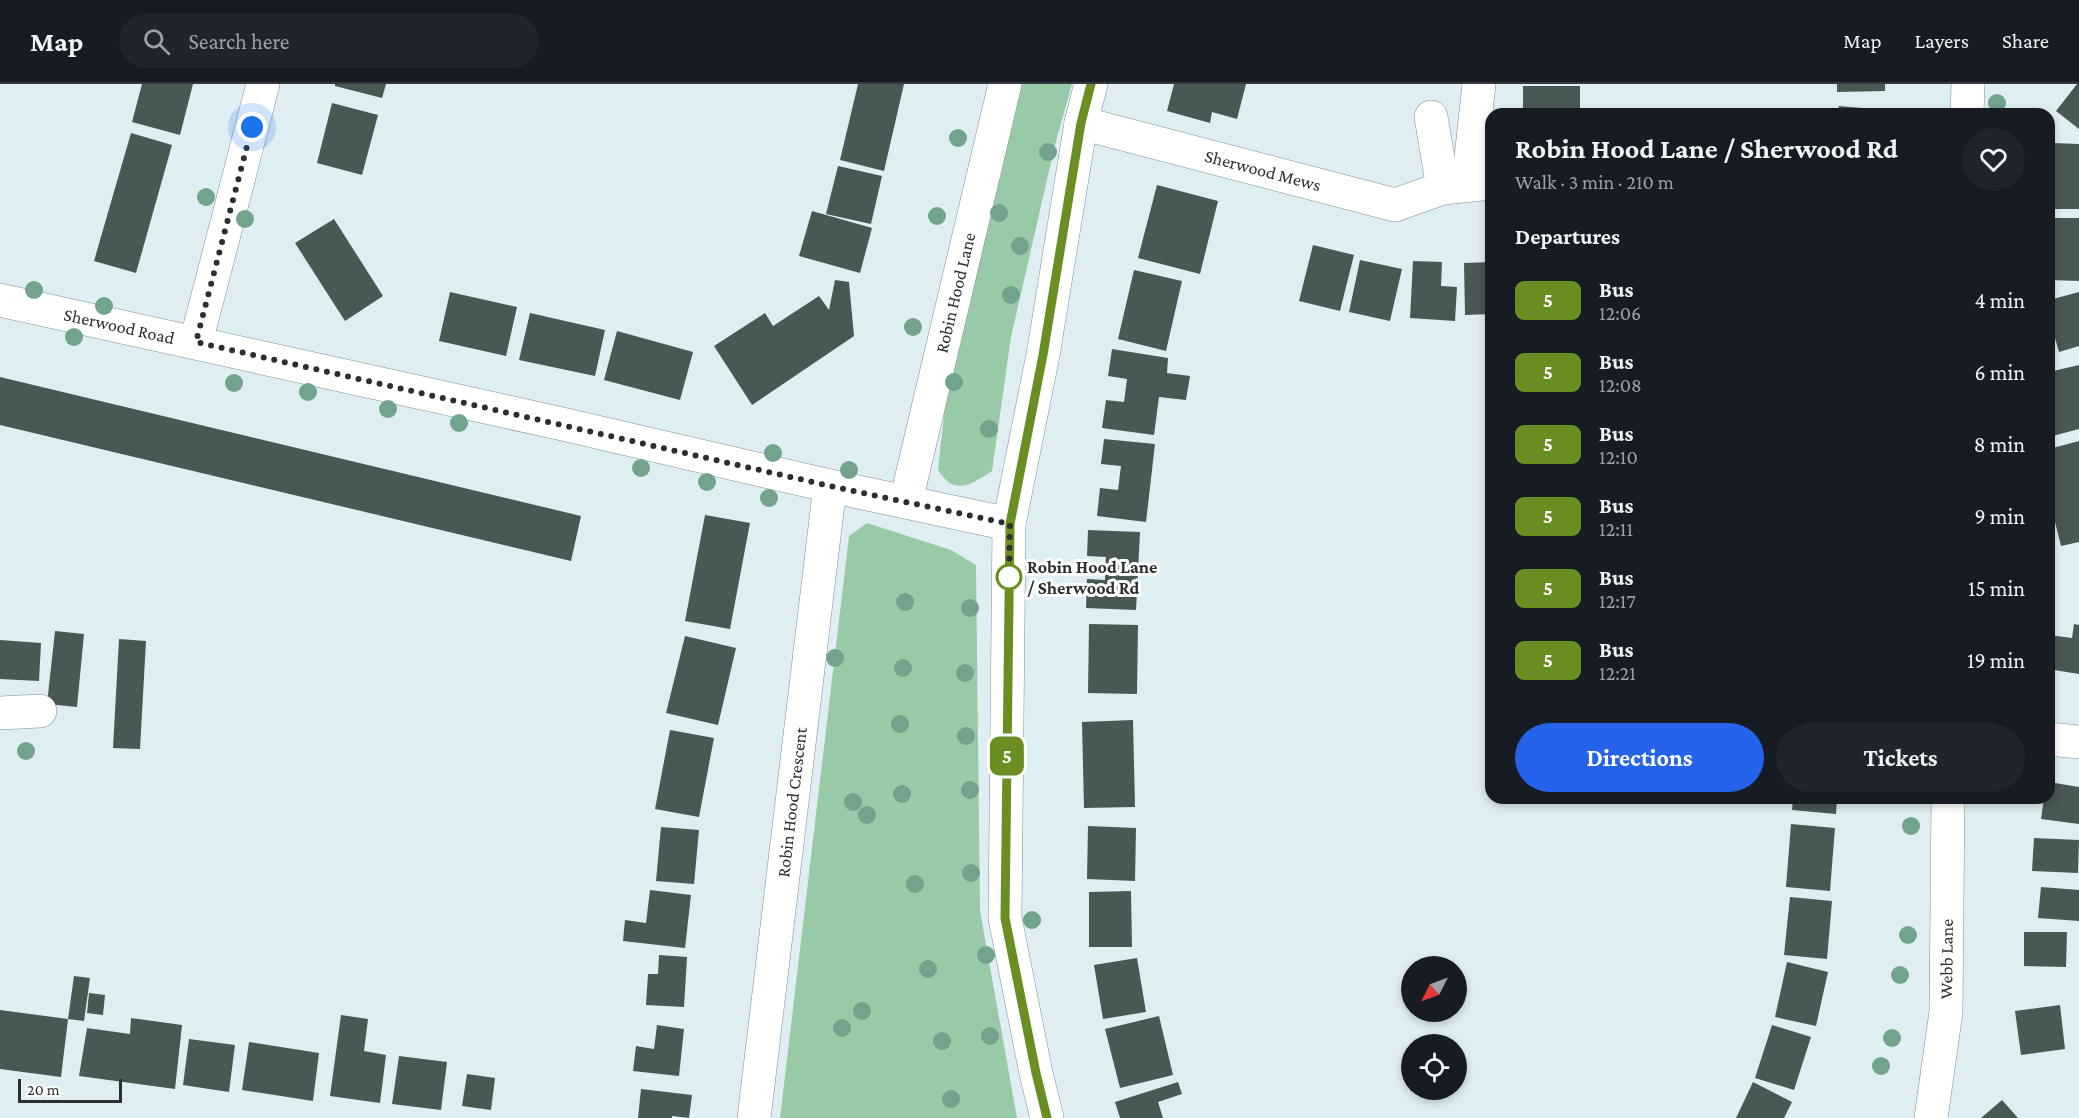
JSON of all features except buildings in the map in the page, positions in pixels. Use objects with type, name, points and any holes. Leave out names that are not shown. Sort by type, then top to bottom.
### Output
[{"type":"street","points":[[196,342],[264,84]]},
{"type":"street","name":"Robin Hood Lane","points":[[906,501],[1005,84]]},
{"type":"street","points":[[1047,1118],[1005,918],[1010,524],[1043,355],[1081,123],[1091,84]]},
{"type":"street","points":[[1467,186],[1479,84]]},
{"type":"street","points":[[1967,108],[1968,84]]},
{"type":"street","points":[[1431,117],[1467,186]]},
{"type":"street","name":"Sherwood Mews","points":[[1081,123],[1395,205],[1467,186]]},
{"type":"street","name":"Sherwood Road","points":[[0,300],[196,342],[830,486],[1010,524]]},
{"type":"street","name":"Robin Hood Crescent","points":[[754,1118],[830,486]]},
{"type":"street","points":[[0,713],[40,711]]},
{"type":"street","points":[[2055,740],[2079,742]]},
{"type":"street","name":"Webb Lane","points":[[1931,1118],[1946,1012],[1948,804]]},
{"type":"green space","points":[[1014,84],[1072,84],[1055,145],[1011,337],[992,471],[963,486],[950,483],[938,470],[951,351]]},
{"type":"green space","points":[[867,523],[951,550],[976,565],[980,911],[1017,1118],[780,1118],[849,536]]},
{"type":"bus line","name":"5","points":[[1047,1118],[1005,918],[1010,524],[1043,355],[1081,123],[1091,84]]},
{"type":"place","name":"Robin Hood Lane / Sherwood Rd","points":[[1009,577]]},
{"type":"route","points":[[252,127],[196,342],[830,486],[1010,524],[1009,577]]}]
